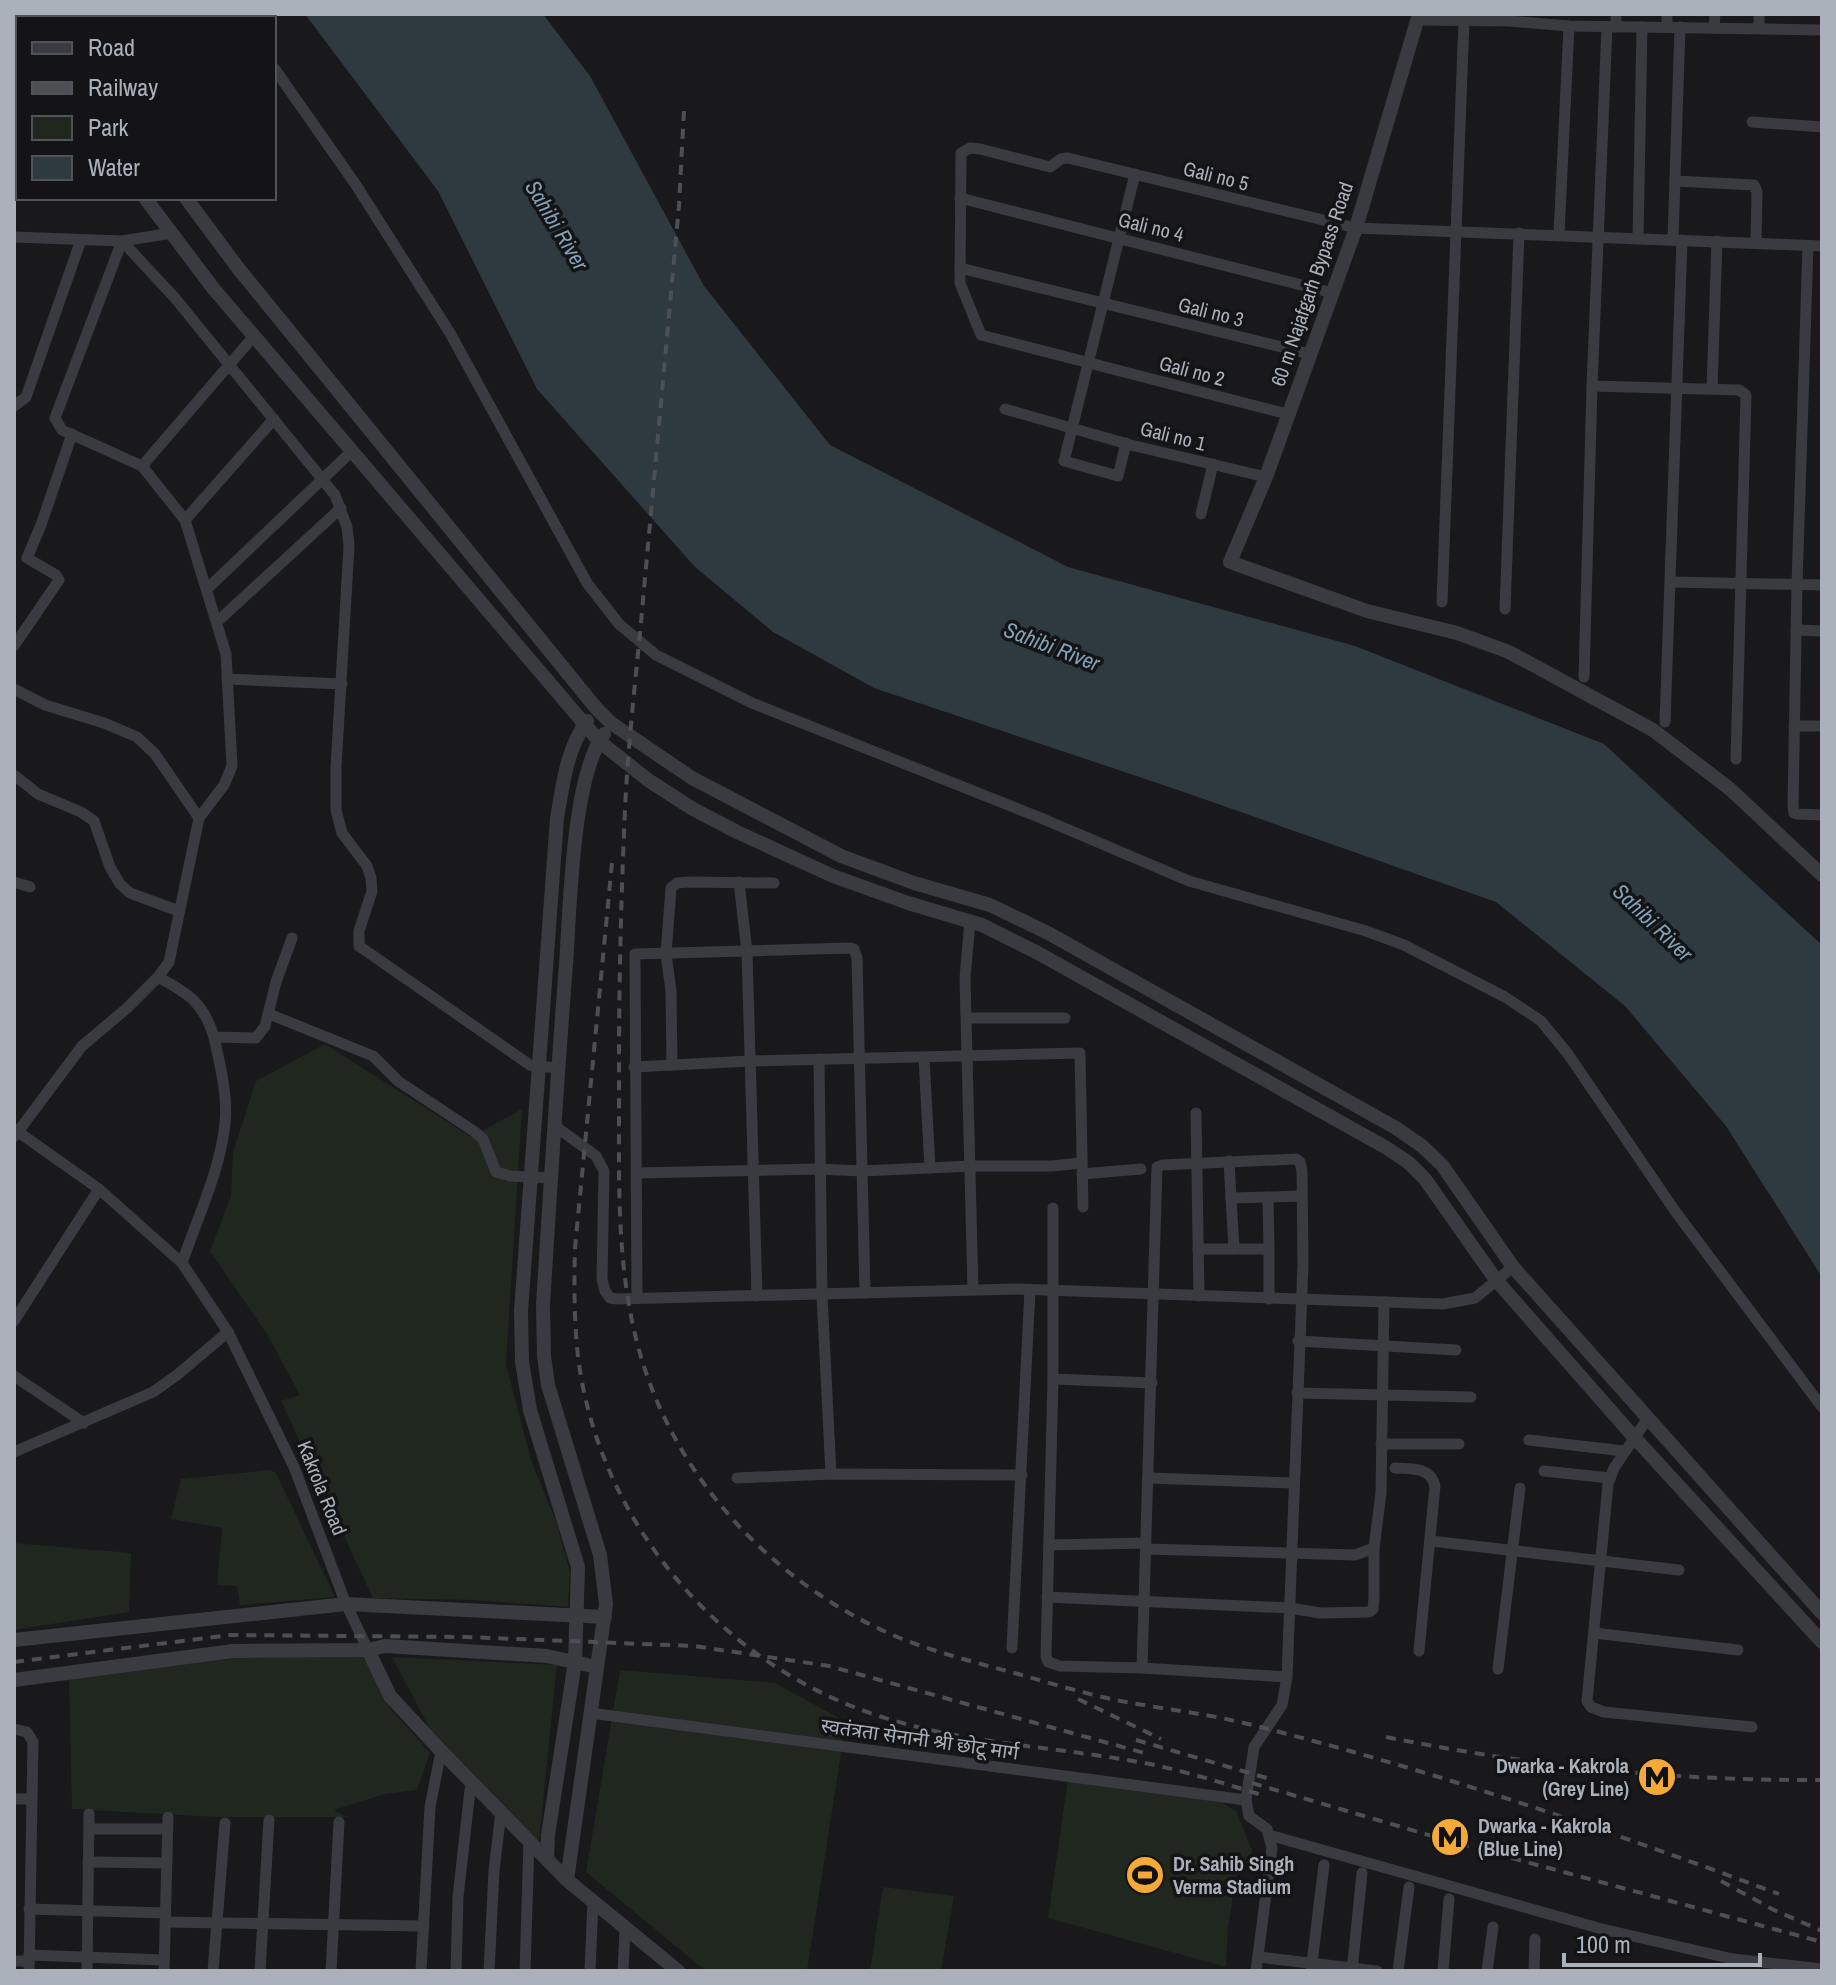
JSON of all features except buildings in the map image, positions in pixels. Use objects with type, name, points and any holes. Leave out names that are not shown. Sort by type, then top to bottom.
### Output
[{"type":"street","points":[[1667,14],[1667,27]]},
{"type":"street","points":[[1714,27],[1715,14]]},
{"type":"street","points":[[1759,14],[1759,28]]},
{"type":"street","points":[[1418,17],[1556,20],[1569,26],[1613,22],[1642,27],[1822,30]]},
{"type":"street","name":"60 m Najafgarh Bypass Road","points":[[1418,17],[1356,228],[1266,477],[1230,562],[1367,611],[1457,633],[1509,652],[1653,730],[1730,789],[1822,875]]},
{"type":"street","points":[[1442,602],[1464,20]]},
{"type":"street","points":[[1584,677],[1592,386],[1613,22]]},
{"type":"street","points":[[1559,234],[1569,26]]},
{"type":"street","points":[[1638,238],[1642,27]]},
{"type":"street","points":[[1665,722],[1679,388],[1675,181],[1680,27]]},
{"type":"street","points":[[276,71],[356,185],[450,333],[587,583],[619,624],[656,655],[752,703],[1041,818],[1189,881],[1366,931],[1404,945],[1505,997],[1541,1021],[1568,1054],[1675,1211],[1822,1407]]},
{"type":"street","points":[[1752,122],[1822,127]]},
{"type":"street","name":"Gali no 5","points":[[960,198],[960,158],[965,150],[980,149],[1050,167],[1068,158],[1356,228],[1822,246]]},
{"type":"street","points":[[1126,443],[1118,476],[1064,461],[1135,174]]},
{"type":"street","points":[[1675,181],[1754,185],[1757,192],[1756,243]]},
{"type":"street","points":[[960,198],[960,268]]},
{"type":"street","name":"Gali no 4","points":[[960,198],[1333,293]]},
{"type":"street","points":[[147,200],[213,288],[583,726],[599,741],[648,780],[737,832],[833,876],[970,921],[1038,953],[1408,1162],[1425,1179],[1496,1280],[1633,1436],[1822,1642]]},
{"type":"street","points":[[187,200],[238,268],[611,723],[692,778],[841,856],[914,883],[990,905],[1048,933],[1396,1128],[1422,1146],[1442,1165],[1513,1267],[1822,1613]]},
{"type":"street","points":[[14,237],[122,241],[172,233]]},
{"type":"street","points":[[1505,609],[1519,233]]},
{"type":"street","points":[[14,406],[26,397],[81,240]]},
{"type":"street","points":[[122,241],[175,298],[323,477],[341,508],[349,546],[336,810],[342,833],[367,866],[372,891],[359,931],[359,946],[530,1065],[558,1068]]},
{"type":"street","points":[[15,1132],[82,1046],[126,1009],[169,962],[199,818],[224,785],[232,766],[226,654],[185,520],[142,466],[72,434],[58,425],[55,418],[122,241]]},
{"type":"street","points":[[1712,389],[1717,241]]},
{"type":"street","points":[[1808,246],[1797,584],[1794,813],[1822,815]]},
{"type":"street","name":"Gali no 3","points":[[960,268],[1310,354]]},
{"type":"street","name":"Gali no 2","points":[[960,268],[960,288],[981,335],[1287,414]]},
{"type":"street","points":[[142,466],[254,336]]},
{"type":"street","points":[[1592,386],[1739,390],[1746,395],[1736,759]]},
{"type":"street","name":"Gali no 1","points":[[1005,409],[1266,477]]},
{"type":"street","points":[[185,520],[274,419]]},
{"type":"street","points":[[14,646],[59,580],[56,575],[27,558],[72,434]]},
{"type":"street","points":[[207,589],[352,451]]},
{"type":"street","name":"Gali no 1","points":[[1201,514],[1213,464]]},
{"type":"street","points":[[218,621],[341,508]]},
{"type":"street","points":[[1672,582],[1822,585]]},
{"type":"street","points":[[1796,630],[1822,631]]},
{"type":"street","points":[[227,679],[342,684]]},
{"type":"street","points":[[14,689],[45,705],[137,737],[155,754],[199,818]]},
{"type":"street","points":[[547,1859],[575,1662],[579,1614],[578,1567],[530,1410],[522,1362],[521,1311],[557,818],[573,744],[596,708]]},
{"type":"street","points":[[567,1880],[605,1617],[605,1579],[553,1409],[544,1356],[543,1305],[573,870],[585,779],[591,757],[611,723]]},
{"type":"street","points":[[1794,726],[1822,726]]},
{"type":"street","points":[[14,775],[38,794],[81,812],[94,821],[110,867],[120,884],[130,893],[179,911]]},
{"type":"street","points":[[14,882],[30,887]]},
{"type":"street","points":[[672,1065],[671,991],[666,954],[671,888],[677,883],[688,882],[774,883]]},
{"type":"street","points":[[739,882],[747,952],[757,1296]]},
{"type":"street","points":[[970,921],[965,969],[973,1290]]},
{"type":"street","points":[[214,1037],[256,1038],[265,1026],[292,938]]},
{"type":"street","points":[[637,1298],[635,954],[854,949],[857,958],[865,1293]]},
{"type":"street","points":[[158,977],[193,998],[201,1007],[214,1037],[225,1092],[225,1124],[220,1151],[182,1263]]},
{"type":"street","points":[[269,1014],[373,1056],[398,1081],[483,1139],[496,1172],[551,1178]]},
{"type":"street","points":[[967,1018],[1065,1018]]},
{"type":"street","points":[[634,1067],[1080,1053],[1083,1207]]},
{"type":"street","points":[[924,1058],[930,1168]]},
{"type":"street","points":[[819,1059],[818,1169],[831,1474]]},
{"type":"street","points":[[1196,1113],[1199,1296]]},
{"type":"street","points":[[555,1126],[602,1163],[606,1181],[602,1279],[610,1298],[1030,1290],[1459,1303],[1475,1298],[1513,1267]]},
{"type":"street","name":"Kakrola Road","points":[[15,1132],[99,1189],[182,1263],[228,1332],[294,1467],[346,1604],[390,1696],[567,1880],[678,1971]]},
{"type":"street","points":[[1142,1668],[1157,1167],[1296,1159],[1302,1171],[1303,1265],[1287,1677],[1282,1705],[1254,1747],[1246,1800],[1249,1816],[1267,1829],[1272,1848],[1256,1971]]},
{"type":"street","points":[[1229,1161],[1234,1249]]},
{"type":"street","points":[[637,1173],[862,1171],[972,1166],[1141,1169]]},
{"type":"street","points":[[14,1321],[99,1189]]},
{"type":"street","points":[[1231,1198],[1302,1196]]},
{"type":"street","points":[[1268,1197],[1269,1299]]},
{"type":"street","points":[[1053,1208],[1048,1662],[1060,1666],[1287,1677]]},
{"type":"street","points":[[1198,1249],[1269,1249]]},
{"type":"street","points":[[1012,1648],[1030,1290]]},
{"type":"street","points":[[1047,1597],[1290,1608],[1320,1613],[1369,1612],[1373,1609],[1374,1548],[1381,1493],[1384,1302]]},
{"type":"street","points":[[14,1452],[153,1392],[228,1332]]},
{"type":"street","points":[[1298,1341],[1456,1350]]},
{"type":"street","points":[[14,1376],[84,1423]]},
{"type":"street","points":[[1053,1379],[1152,1383]]},
{"type":"street","points":[[1297,1393],[1471,1397]]},
{"type":"street","points":[[1648,1418],[1633,1436],[1610,1478],[1587,1701],[1591,1707],[1604,1712],[1752,1727]]},
{"type":"street","points":[[1529,1440],[1624,1451]]},
{"type":"street","points":[[1381,1444],[1459,1444]]},
{"type":"street","points":[[1395,1468],[1417,1469],[1428,1472],[1434,1478],[1431,1541],[1419,1651]]},
{"type":"street","points":[[1544,1471],[1610,1478]]},
{"type":"street","points":[[737,1478],[831,1474],[1022,1475]]},
{"type":"street","points":[[1148,1478],[1294,1483]]},
{"type":"street","points":[[1498,1669],[1520,1488]]},
{"type":"street","points":[[1431,1541],[1679,1570]]},
{"type":"street","points":[[1049,1545],[1355,1555],[1374,1548]]},
{"type":"street","points":[[14,1640],[346,1604],[605,1617]]},
{"type":"street","points":[[1594,1633],[1738,1650]]},
{"type":"street","points":[[14,1680],[233,1651],[368,1650],[385,1646],[547,1656],[597,1667]]},
{"type":"street","name":"स्वतंत्रता सेनानी श्री छोटू मार्ग","points":[[590,1713],[1246,1800]]},
{"type":"street","points":[[14,1729],[27,1732],[33,1742],[29,1962]]},
{"type":"street","points":[[421,1971],[430,1807],[441,1751]]},
{"type":"street","points":[[456,1971],[458,1897],[471,1781]]},
{"type":"street","points":[[14,1799],[31,1799]]},
{"type":"street","points":[[489,1971],[494,1871],[501,1811]]},
{"type":"street","points":[[87,1971],[89,1814]]},
{"type":"street","points":[[260,1971],[269,1820]]},
{"type":"street","points":[[331,1971],[339,1822]]},
{"type":"street","points":[[14,1961],[87,1957],[164,1966],[168,1823],[89,1829]]},
{"type":"street","points":[[213,1971],[225,1823]]},
{"type":"street","points":[[1269,1835],[1602,1929],[1733,1959],[1822,1969]]},
{"type":"street","points":[[525,1971],[529,1841]]},
{"type":"street","points":[[88,1862],[167,1863]]},
{"type":"street","points":[[1311,1967],[1324,1865]]},
{"type":"street","points":[[1352,1970],[1362,1873]]},
{"type":"street","points":[[1398,1971],[1409,1887]]},
{"type":"street","points":[[1443,1971],[1449,1899]]},
{"type":"street","points":[[590,1971],[593,1901]]},
{"type":"street","points":[[29,1909],[88,1911],[217,1924],[424,1926]]},
{"type":"street","points":[[1487,1971],[1493,1927]]},
{"type":"street","points":[[623,1971],[625,1929]]},
{"type":"street","points":[[1534,1971],[1535,1939]]},
{"type":"street","points":[[1258,1957],[1311,1967],[1377,1971]]},
{"type":"green space","points":[[325,1044],[471,1137],[522,1109],[506,1364],[531,1460],[557,1524],[570,1573],[568,1607],[473,1600],[373,1598],[281,1401],[300,1395],[267,1334],[210,1251],[231,1196],[233,1152],[256,1081]]},
{"type":"green space","points":[[270,1470],[276,1473],[335,1597],[240,1605],[237,1586],[217,1585],[222,1528],[171,1519],[181,1479]]},
{"type":"green space","points":[[14,1543],[131,1553],[129,1612],[14,1630]]},
{"type":"green space","points":[[362,1655],[390,1708],[430,1753],[417,1790],[385,1794],[334,1810],[347,1817],[217,1817],[72,1809],[69,1679],[244,1657]]},
{"type":"green space","points":[[392,1657],[557,1665],[539,1841],[431,1731]]},
{"type":"green space","points":[[620,1670],[775,1683],[846,1722],[807,1971],[706,1971],[586,1872]]},
{"type":"green space","name":"Dr. Sahib Singh Verma Stadium","points":[[1068,1779],[1219,1801],[1236,1811],[1252,1850],[1250,1871],[1237,1872],[1228,1927],[1226,1967],[1048,1918]]},
{"type":"green space","points":[[883,1887],[954,1896],[941,1971],[870,1971]]},
{"type":"water","name":"Sahibi River","points":[[305,14],[543,14],[590,76],[704,286],[830,445],[1068,567],[1355,646],[1604,744],[1822,945],[1822,1277],[1726,1126],[1625,1006],[1496,902],[1178,790],[874,688],[773,632],[695,567],[537,389],[438,191]]},
{"type":"railway","points":[[684,111],[679,205],[626,784],[620,940],[619,1151],[624,1272],[639,1350],[670,1429],[692,1466],[746,1534],[778,1563],[812,1590],[888,1633],[952,1656],[1085,1693],[1243,1723],[1392,1763],[1586,1825],[1779,1894]]},
{"type":"railway","points":[[612,863],[575,1248],[575,1316],[578,1357],[590,1418],[611,1475],[640,1529],[676,1578],[718,1622],[766,1660],[819,1691],[876,1715],[939,1732],[1149,1764],[1262,1795]]},
{"type":"railway","points":[[14,1662],[230,1635],[467,1637],[694,1646],[829,1666],[1148,1754]]},
{"type":"railway","points":[[1078,1699],[1161,1739]]},
{"type":"railway","points":[[1386,1737],[1603,1770],[1712,1778],[1822,1780]]},
{"type":"railway","points":[[1136,1740],[1270,1779]]},
{"type":"railway","points":[[1252,1783],[1449,1841],[1822,1942]]},
{"type":"railway","points":[[1721,1881],[1774,1910],[1822,1931]]},
{"type":"place","name":"Dwarka - Kakrola (Grey Line)","points":[[1657,1777]]},
{"type":"place","name":"Dwarka - Kakrola (Blue Line)","points":[[1450,1837]]},
{"type":"place","name":"Dr. Sahib Singh Verma Stadium","points":[[1145,1875]]}]
